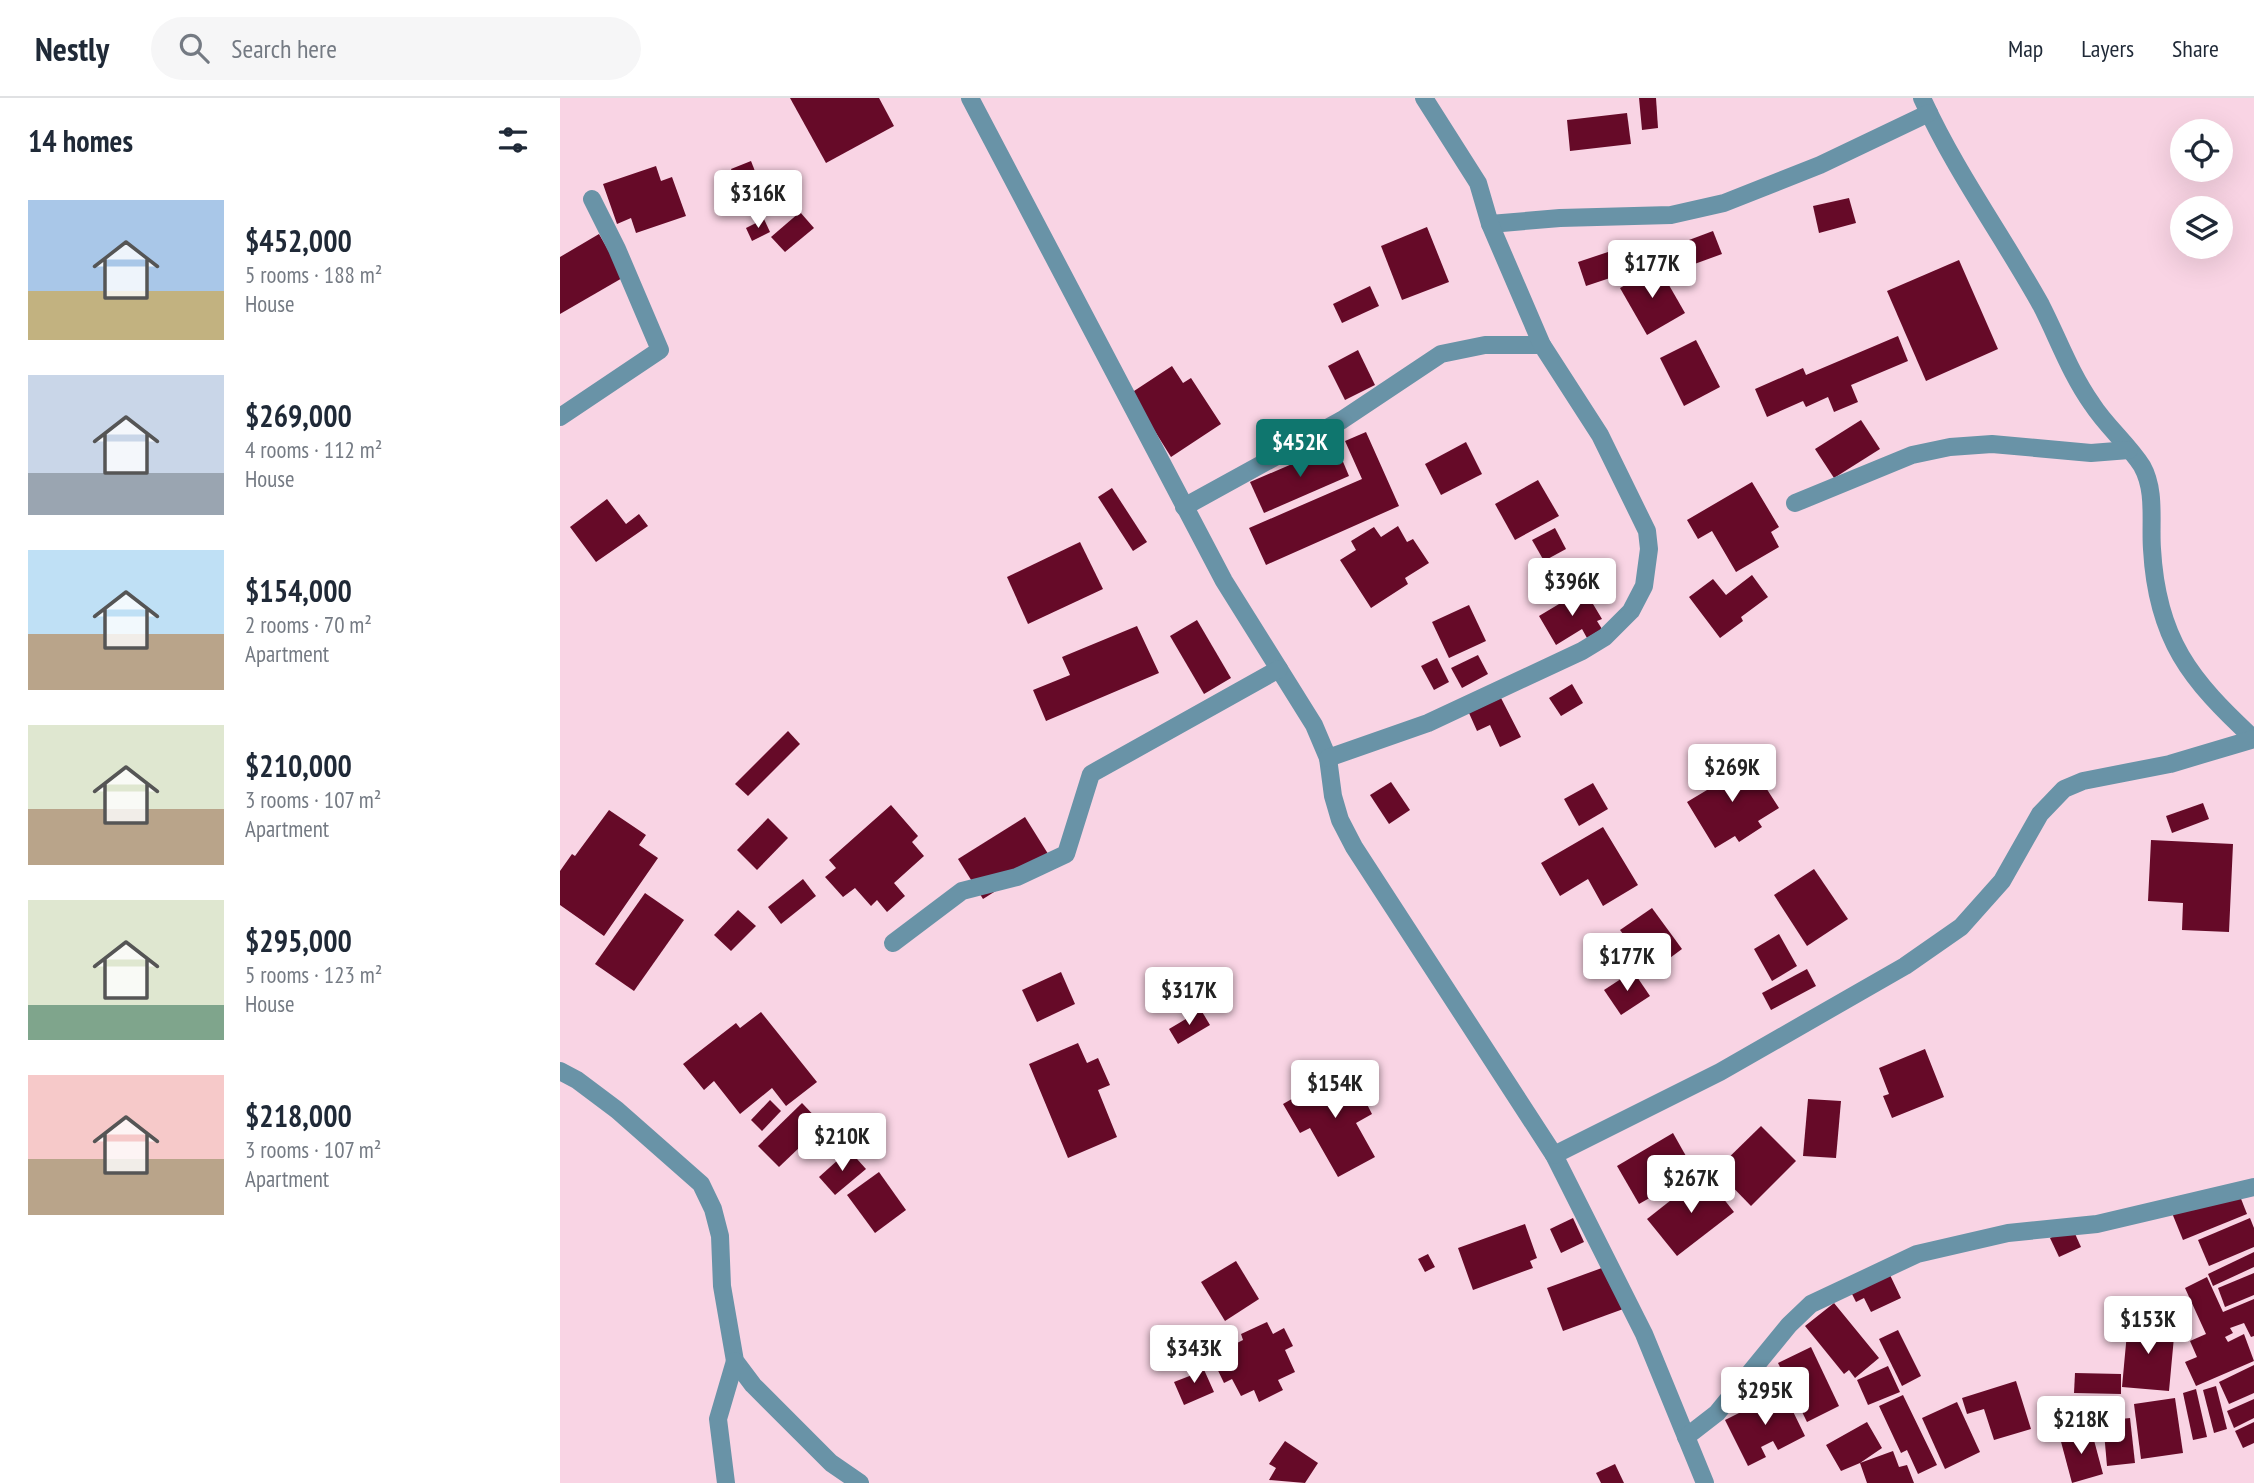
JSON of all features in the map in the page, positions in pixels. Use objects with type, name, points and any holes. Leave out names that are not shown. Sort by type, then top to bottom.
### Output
[{"type":"street","points":[[970,98],[1224,581],[1309,716],[1328,758],[1333,796],[1340,820],[1354,848],[1554,1155],[1644,1334],[1704,1483]]},
{"type":"street","points":[[1328,758],[1428,723],[1582,652],[1605,637],[1631,611],[1644,586],[1649,549],[1647,531],[1600,435],[1542,345],[1490,224],[1478,183],[1424,98]]},
{"type":"street","points":[[1490,224],[1560,218],[1671,215],[1724,203],[1820,165],[1925,106],[1974,198],[2041,305],[2075,378],[2092,405],[2141,466],[2151,495],[2155,587],[2166,629],[2183,662],[2217,704],[2254,739]]},
{"type":"street","points":[[560,417],[660,351],[617,249],[592,199]]},
{"type":"street","points":[[1184,507],[1342,420],[1441,354],[1485,345],[1542,345]]},
{"type":"street","points":[[1795,503],[1912,455],[1950,447],[1992,444],[2091,453],[2129,450]]},
{"type":"street","points":[[893,943],[962,891],[1017,877],[1066,854],[1091,774],[1279,669]]},
{"type":"street","points":[[1554,1155],[1720,1072],[1905,967],[1961,927],[2002,881],[2040,814],[2064,789],[2083,781],[2170,764],[2254,739]]},
{"type":"street","points":[[560,1071],[577,1080],[617,1110],[701,1184],[713,1209],[720,1236],[722,1286],[735,1361],[718,1419],[726,1483]]},
{"type":"street","points":[[1686,1437],[1717,1413],[1789,1325],[1811,1304],[1917,1254],[2008,1233],[2097,1224],[2254,1187]]},
{"type":"street","points":[[735,1361],[753,1385],[831,1463],[860,1483]]},
{"type":"building","points":[[790,98],[879,98],[894,126],[826,163]]},
{"type":"building","points":[[1639,98],[1656,98],[1658,128],[1642,130]]},
{"type":"building","points":[[1627,113],[1631,144],[1570,151],[1567,120]]},
{"type":"building","points":[[751,161],[767,202],[746,209],[731,169]]},
{"type":"building","points":[[656,166],[661,181],[672,177],[686,216],[636,233],[631,218],[617,224],[603,184]]},
{"type":"building","points":[[1849,198],[1856,223],[1819,233],[1813,206]]},
{"type":"building","points":[[800,212],[814,228],[785,252],[771,237]]},
{"type":"building","points":[[764,219],[770,232],[752,241],[746,228]]},
{"type":"building","points":[[1427,227],[1449,282],[1402,300],[1381,246]]},
{"type":"building","points":[[1713,231],[1722,254],[1689,266],[1681,243]]},
{"type":"building","points":[[599,234],[624,277],[560,314],[560,257]]},
{"type":"building","points":[[1638,242],[1646,266],[1586,286],[1578,262]]},
{"type":"building","points":[[1959,260],[1998,349],[1926,381],[1887,291]]},
{"type":"building","points":[[1658,266],[1685,313],[1647,335],[1620,288]]},
{"type":"building","points":[[1370,286],[1379,306],[1342,323],[1333,304]]},
{"type":"building","points":[[1898,336],[1908,361],[1851,385],[1858,402],[1834,412],[1828,397],[1806,407],[1803,401],[1767,417],[1755,389],[1803,368],[1806,375]]},
{"type":"building","points":[[1696,340],[1720,387],[1684,406],[1660,358]]},
{"type":"building","points":[[1358,350],[1375,385],[1345,400],[1328,366]]},
{"type":"building","points":[[1172,366],[1183,383],[1191,378],[1221,424],[1171,457],[1131,393]]},
{"type":"building","points":[[1861,420],[1880,449],[1834,478],[1815,449]]},
{"type":"building","points":[[1366,432],[1399,506],[1266,565],[1249,528],[1362,479],[1345,441]]},
{"type":"building","points":[[1466,442],[1482,474],[1441,495],[1425,464]]},
{"type":"building","points":[[1336,445],[1349,476],[1264,513],[1250,482]]},
{"type":"building","points":[[1538,480],[1559,516],[1515,540],[1495,504]]},
{"type":"building","points":[[1752,482],[1779,527],[1771,532],[1779,547],[1736,572],[1712,531],[1698,539],[1687,520]]},
{"type":"building","points":[[1112,488],[1147,542],[1133,551],[1098,497]]},
{"type":"building","points":[[607,499],[626,524],[639,514],[648,526],[596,562],[570,527]]},
{"type":"building","points":[[1398,526],[1407,542],[1413,539],[1429,563],[1405,578],[1408,584],[1371,608],[1340,560],[1356,550],[1351,541],[1374,527],[1381,537]]},
{"type":"building","points":[[1555,528],[1566,549],[1544,561],[1532,540]]},
{"type":"building","points":[[1080,542],[1103,589],[1028,624],[1007,577]]},
{"type":"building","points":[[1752,575],[1768,597],[1741,617],[1743,621],[1720,638],[1689,597],[1713,579],[1726,595]]},
{"type":"building","points":[[1584,589],[1602,619],[1597,621],[1602,629],[1587,638],[1582,629],[1556,645],[1539,616]]},
{"type":"building","points":[[1469,605],[1486,641],[1449,658],[1432,622]]},
{"type":"building","points":[[1197,620],[1231,678],[1204,694],[1170,636]]},
{"type":"building","points":[[1137,626],[1159,673],[1046,721],[1033,690],[1070,675],[1062,657]]},
{"type":"building","points":[[1478,655],[1488,674],[1462,688],[1451,668]]},
{"type":"building","points":[[1437,658],[1449,682],[1434,690],[1421,666]]},
{"type":"building","points":[[1572,684],[1583,703],[1561,716],[1549,698]]},
{"type":"building","points":[[1501,698],[1521,737],[1500,747],[1490,725],[1477,731],[1469,713]]},
{"type":"building","points":[[788,731],[800,744],[748,796],[735,784]]},
{"type":"building","points":[[1750,763],[1779,808],[1758,821],[1762,827],[1739,842],[1735,836],[1715,848],[1687,802],[1707,790],[1700,778],[1723,764],[1730,775]]},
{"type":"building","points":[[1391,782],[1410,810],[1389,824],[1370,795]]},
{"type":"building","points":[[1593,783],[1608,809],[1579,826],[1564,799]]},
{"type":"building","points":[[2203,803],[2209,819],[2172,833],[2166,816]]},
{"type":"building","points":[[891,805],[918,836],[912,842],[924,856],[894,883],[905,896],[887,912],[877,900],[871,906],[855,888],[843,897],[825,877],[836,868],[829,860]]},
{"type":"building","points":[[609,810],[646,835],[639,845],[658,858],[604,936],[560,905],[560,871],[572,854],[575,856]]},
{"type":"building","points":[[1025,817],[1050,857],[983,899],[958,859]]},
{"type":"building","points":[[768,818],[788,838],[757,870],[737,850]]},
{"type":"building","points":[[1603,827],[1638,885],[1603,906],[1588,879],[1560,896],[1541,863]]},
{"type":"building","points":[[2151,840],[2233,844],[2229,932],[2182,930],[2183,903],[2148,901]]},
{"type":"building","points":[[1814,869],[1848,919],[1807,946],[1774,895]]},
{"type":"building","points":[[803,879],[816,896],[781,924],[768,907]]},
{"type":"building","points":[[645,893],[684,920],[634,991],[595,964]]},
{"type":"building","points":[[1652,908],[1682,949],[1651,972],[1620,930]]},
{"type":"building","points":[[738,910],[756,926],[731,951],[714,935]]},
{"type":"building","points":[[1779,934],[1797,966],[1772,981],[1754,949]]},
{"type":"building","points":[[1807,969],[1816,986],[1771,1010],[1762,993]]},
{"type":"building","points":[[1633,971],[1650,996],[1621,1015],[1604,990]]},
{"type":"building","points":[[1061,972],[1075,1004],[1037,1022],[1022,990]]},
{"type":"building","points":[[1201,1010],[1210,1025],[1178,1044],[1169,1029]]},
{"type":"building","points":[[761,1012],[817,1082],[786,1106],[772,1088],[740,1114],[714,1081],[704,1090],[683,1064],[736,1023],[740,1028]]},
{"type":"building","points":[[1078,1043],[1087,1063],[1098,1058],[1110,1085],[1098,1090],[1117,1137],[1068,1158],[1029,1064]]},
{"type":"building","points":[[1925,1049],[1944,1097],[1892,1118],[1883,1096],[1889,1094],[1879,1068]]},
{"type":"building","points":[[1348,1067],[1372,1114],[1356,1123],[1375,1157],[1338,1177],[1310,1128],[1300,1133],[1283,1104]]},
{"type":"building","points":[[1808,1099],[1841,1101],[1836,1158],[1803,1156]]},
{"type":"building","points":[[770,1100],[781,1111],[762,1131],[751,1120]]},
{"type":"building","points":[[802,1103],[823,1125],[779,1167],[758,1146]]},
{"type":"building","points":[[1761,1126],[1796,1161],[1751,1206],[1716,1170]]},
{"type":"building","points":[[1673,1133],[1695,1172],[1639,1204],[1617,1166]]},
{"type":"building","points":[[849,1150],[866,1169],[835,1195],[819,1177]]},
{"type":"building","points":[[879,1172],[906,1210],[875,1233],[847,1195]]},
{"type":"building","points":[[1704,1174],[1734,1212],[1677,1256],[1647,1219]]},
{"type":"building","points":[[2236,1186],[2247,1214],[2183,1240],[2172,1213]]},
{"type":"building","points":[[1573,1218],[1584,1242],[1561,1253],[1550,1229]]},
{"type":"building","points":[[2250,1218],[2254,1228],[2254,1247],[2209,1266],[2198,1240]]},
{"type":"building","points":[[1525,1224],[1537,1258],[1530,1261],[1533,1268],[1473,1290],[1458,1248]]},
{"type":"building","points":[[2072,1227],[2081,1247],[2059,1257],[2050,1238]]},
{"type":"building","points":[[2254,1252],[2254,1267],[2213,1286],[2208,1274]]},
{"type":"building","points":[[1428,1254],[1435,1267],[1425,1272],[1418,1259]]},
{"type":"building","points":[[1236,1261],[1259,1299],[1225,1321],[1201,1282]]},
{"type":"building","points":[[1610,1265],[1626,1308],[1563,1331],[1547,1288]]},
{"type":"building","points":[[2254,1273],[2254,1295],[2225,1307],[2218,1288]]},
{"type":"building","points":[[1890,1275],[1901,1298],[1871,1312],[1864,1298],[1856,1302],[1852,1294]]},
{"type":"building","points":[[2207,1277],[2223,1312],[2254,1299],[2254,1336],[2251,1337],[2244,1323],[2230,1328],[2233,1333],[2225,1337],[2228,1342],[2244,1334],[2254,1361],[2196,1386],[2185,1362],[2197,1357],[2190,1341],[2206,1334],[2185,1288]]},
{"type":"building","points":[[1834,1303],[1879,1358],[1855,1378],[1849,1370],[1844,1374],[1805,1326]]},
{"type":"building","points":[[1267,1322],[1273,1334],[1284,1328],[1293,1346],[1285,1350],[1295,1372],[1278,1380],[1283,1390],[1259,1402],[1254,1390],[1241,1396],[1232,1379],[1224,1383],[1211,1356],[1243,1340],[1241,1334]]},
{"type":"building","points":[[2128,1322],[2175,1326],[2169,1391],[2122,1387]]},
{"type":"building","points":[[1898,1330],[1921,1376],[1902,1386],[1879,1339]]},
{"type":"building","points":[[1811,1347],[1839,1406],[1807,1422],[1778,1363]]},
{"type":"building","points":[[1201,1363],[1214,1392],[1184,1405],[1174,1382],[1192,1375],[1189,1368]]},
{"type":"building","points":[[2254,1365],[2254,1393],[2229,1404],[2219,1382]]},
{"type":"building","points":[[1888,1366],[1900,1392],[1868,1405],[1857,1380]]},
{"type":"building","points":[[2075,1373],[2121,1374],[2121,1394],[2074,1393]]},
{"type":"building","points":[[2016,1381],[2031,1429],[1994,1440],[1984,1409],[1967,1414],[1962,1398]]},
{"type":"building","points":[[2216,1386],[2227,1429],[2214,1433],[2203,1390]]},
{"type":"building","points":[[2196,1389],[2207,1437],[2193,1440],[2183,1393]]},
{"type":"building","points":[[1783,1391],[1805,1436],[1778,1450],[1773,1441],[1761,1447],[1766,1457],[1748,1466],[1725,1420]]},
{"type":"building","points":[[1903,1395],[1937,1465],[1918,1474],[1907,1450],[1901,1453],[1879,1406]]},
{"type":"building","points":[[2175,1398],[2183,1453],[2141,1459],[2134,1404]]},
{"type":"building","points":[[2254,1399],[2254,1418],[2234,1428],[2227,1411]]},
{"type":"building","points":[[1957,1402],[1980,1452],[1945,1469],[1922,1418]]},
{"type":"building","points":[[2130,1418],[2135,1463],[2107,1466],[2103,1421]]},
{"type":"building","points":[[1867,1422],[1882,1448],[1860,1463],[1841,1471],[1826,1445]]},
{"type":"building","points":[[2254,1422],[2254,1443],[2243,1448],[2235,1431]]},
{"type":"building","points":[[2091,1429],[2103,1474],[2072,1483],[2060,1438]]},
{"type":"building","points":[[1285,1441],[1318,1463],[1305,1483],[1269,1480],[1276,1468],[1269,1464]]},
{"type":"building","points":[[1893,1451],[1899,1467],[1907,1465],[1914,1483],[1867,1483],[1860,1463]]},
{"type":"building","points":[[1615,1464],[1624,1483],[1601,1483],[1596,1473]]}]
